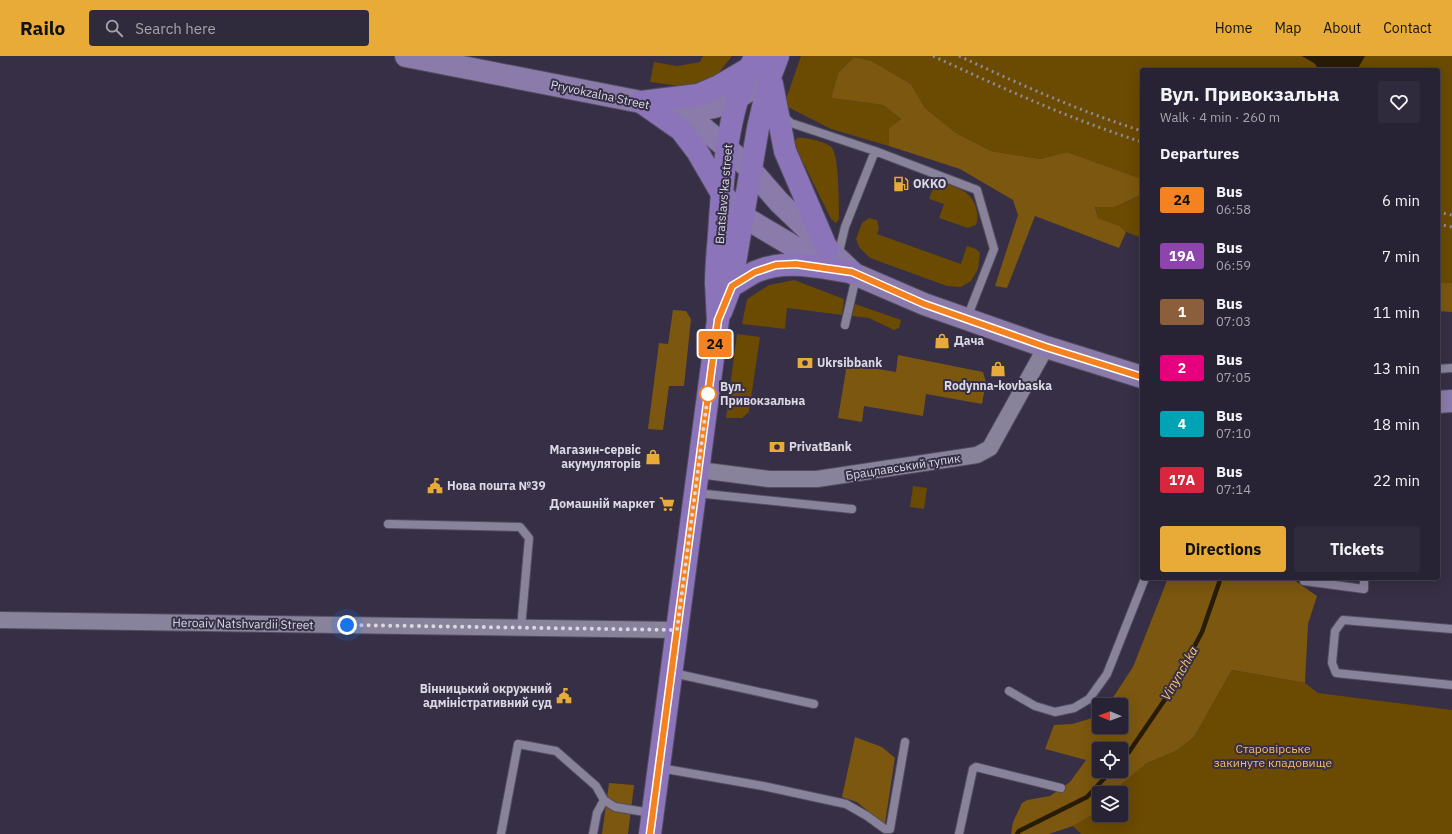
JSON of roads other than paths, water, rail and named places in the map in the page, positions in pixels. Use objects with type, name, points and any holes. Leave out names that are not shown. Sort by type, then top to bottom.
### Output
[{"type":"main road","name":"Bratslavs'ka street","points":[[718,320],[732,286],[758,128],[770,77],[778,56]]},
{"type":"main road","points":[[641,102],[698,95],[718,86],[752,63]]},
{"type":"main road","name":"Bratslavs'ka street","points":[[652,824],[718,320],[716,282],[722,194],[727,148],[738,98],[752,63]]},
{"type":"main road","points":[[732,286],[755,272],[776,265],[843,264],[785,151],[770,77]]},
{"type":"main road","points":[[641,102],[682,130],[697,150],[722,194]]},
{"type":"street","name":"Pryvokzalna Street","points":[[406,56],[641,102],[696,122],[751,170],[779,202],[843,264]]},
{"type":"street","points":[[641,102],[698,109],[717,106],[738,98],[770,77]]},
{"type":"street","name":"Pryvokzalna Street","points":[[722,194],[744,217],[804,252],[843,264],[924,304],[1046,347],[1140,376]]},
{"type":"street","name":"Брацлавський тупик","points":[[699,470],[769,479],[817,479],[978,455],[990,448],[1046,347]]},
{"type":"street","points":[[1440,402],[1452,401]]},
{"type":"street","name":"Heroaiv Natshvardii Street","points":[[0,620],[677,630]]},
{"type":"lane","points":[[777,111],[791,123],[875,151],[977,190],[994,249],[967,319]]},
{"type":"lane","points":[[846,325],[843,264],[844,227],[875,151]]},
{"type":"lane","points":[[1440,369],[1452,368]]},
{"type":"lane","points":[[696,493],[852,509]]},
{"type":"lane","points":[[388,524],[520,527],[529,538],[521,628]]},
{"type":"lane","points":[[1009,691],[1035,706],[1055,712],[1074,708],[1089,699],[1108,674],[1145,580]]},
{"type":"lane","points":[[1304,580],[1364,589],[1364,580]]},
{"type":"lane","points":[[1452,629],[1343,620],[1335,631],[1332,663],[1336,673],[1452,686]]},
{"type":"lane","points":[[672,672],[814,704]]},
{"type":"lane","points":[[659,768],[763,786],[846,804],[890,832],[905,742]]},
{"type":"lane","points":[[501,834],[518,744],[556,751],[596,786],[604,800],[615,807],[652,824]]},
{"type":"lane","points":[[959,834],[973,769],[976,767],[1061,788]]},
{"type":"lane","points":[[593,834],[597,813],[604,800]]},
{"type":"waterway","name":"Vinynchka","points":[[1128,753],[1170,692],[1202,632],[1220,580]]},
{"type":"waterway","name":"Vinynchka","points":[[1017,834],[1019,831],[1087,797],[1105,778]]},
{"type":"railway","points":[[933,56],[1062,113],[1140,141]]},
{"type":"railway","points":[[959,56],[1004,77],[1095,115],[1140,130]]},
{"type":"railway","points":[[1440,212],[1452,215]]},
{"type":"railway","points":[[1440,224],[1452,227]]},
{"type":"place","name":"OKKO","points":[[901,184]]},
{"type":"place","name":"Дача","points":[[942,341]]},
{"type":"place","name":"Ukrsibbank","points":[[805,363]]},
{"type":"place","name":"Rodynna-kovbaska","points":[[998,369]]},
{"type":"place","name":"Вул. Привокзальна","points":[[708,394]]},
{"type":"place","name":"PrivatBank","points":[[777,447]]},
{"type":"place","name":"Магазин-сервіс акумуляторів","points":[[653,457]]},
{"type":"place","name":"Нова пошта №39","points":[[435,486]]},
{"type":"place","name":"Домашній маркет","points":[[667,504]]},
{"type":"place","name":"Вінницький окружний адміністративний суд","points":[[564,696]]},
{"type":"park label","name":"Старовірське закинуте кладовище","points":[[1273,756]]}]
